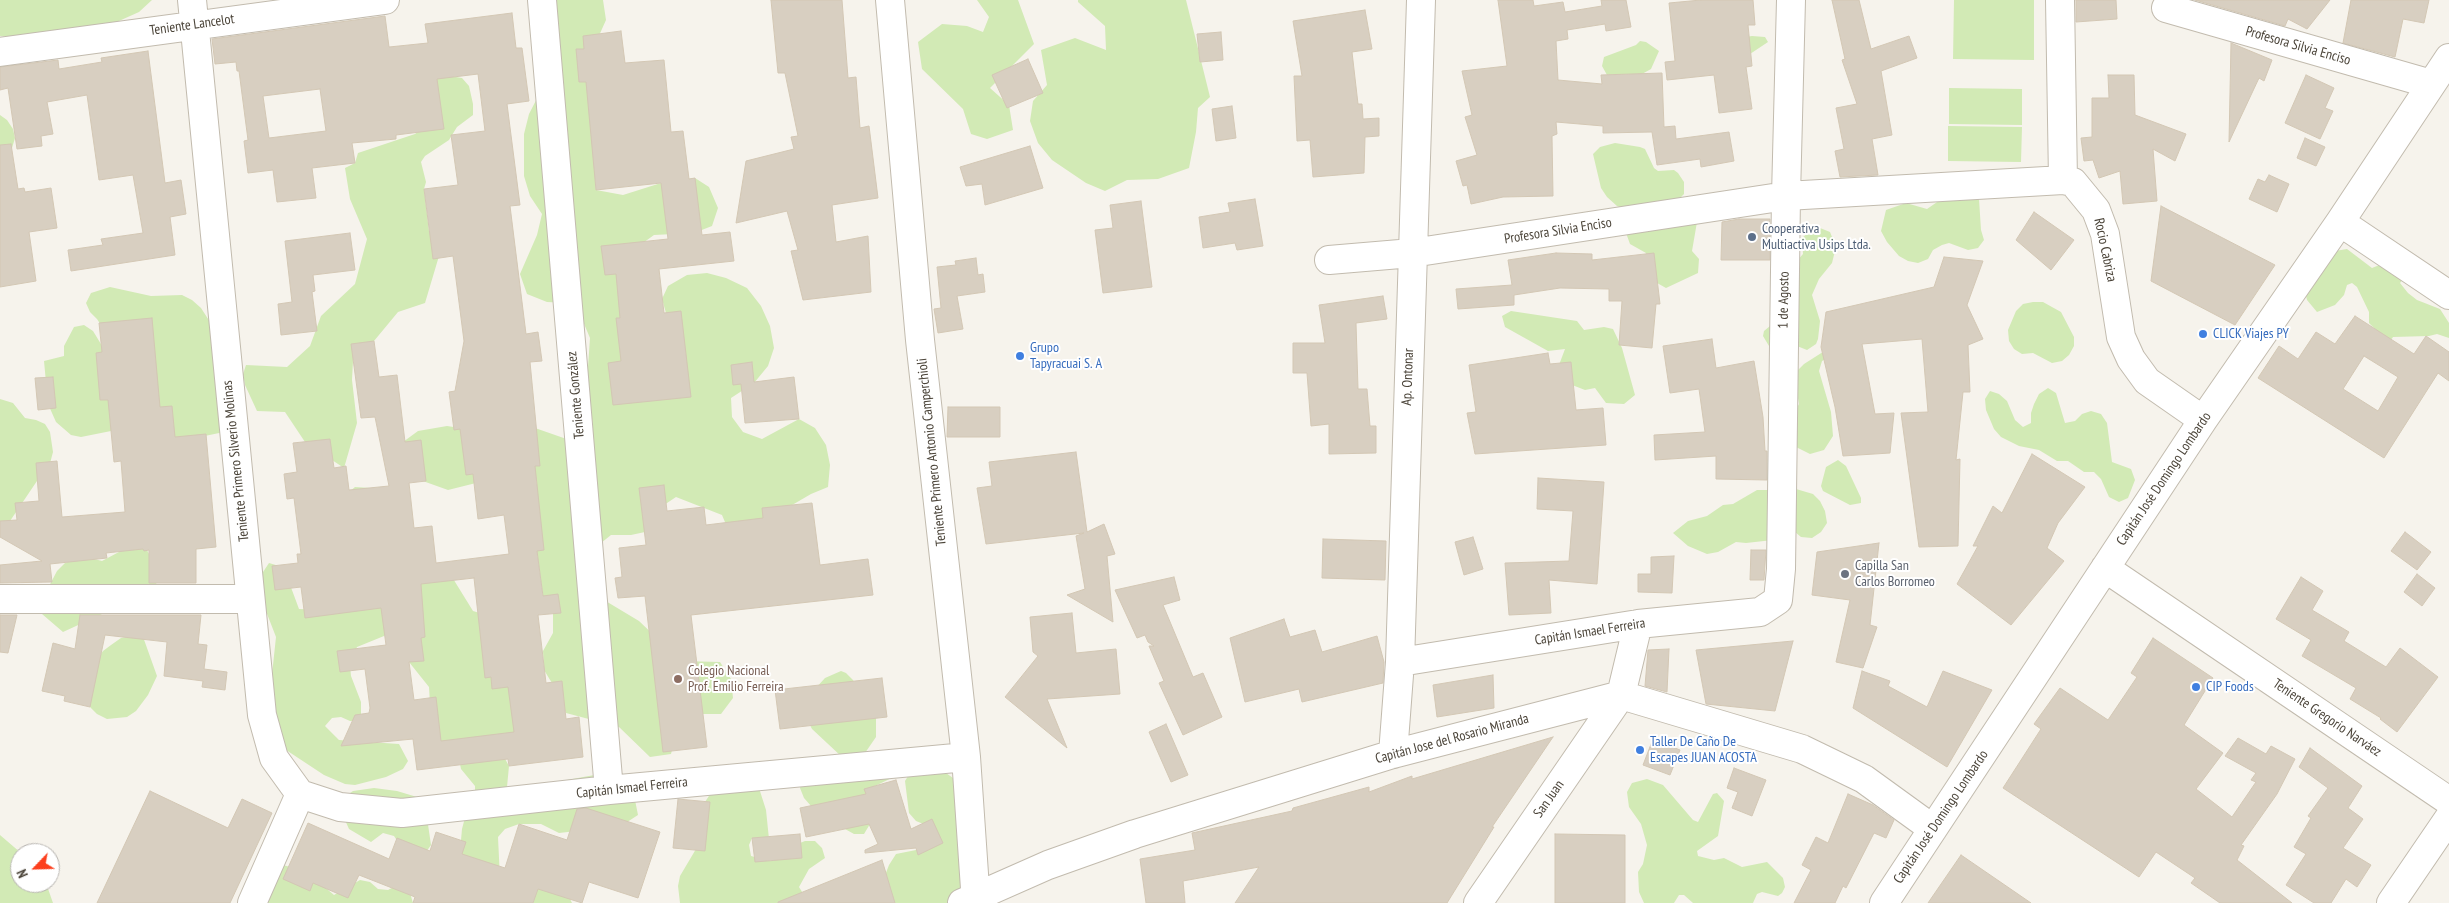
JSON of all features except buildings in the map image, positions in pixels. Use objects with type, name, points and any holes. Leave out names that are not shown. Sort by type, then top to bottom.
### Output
[{"type":"street","name":"Teniente Lancelot","points":[[0,52],[193,12],[384,0]]},
{"type":"street","name":"Teniente González","points":[[542,0],[609,790]]},
{"type":"street","name":"Teniente Primero Antonio Camperchioli","points":[[890,0],[920,340],[966,756],[971,901]]},
{"type":"street","name":"Ap. Ontonar","points":[[1393,754],[1400,662],[1421,0]]},
{"type":"street","name":"1 de Agosto","points":[[1778,600],[1781,569],[1786,196],[1791,0]]},
{"type":"street","points":[[2060,0],[2063,180]]},
{"type":"street","name":"Profesora Silvia Enciso","points":[[2166,8],[2431,84]]},
{"type":"street","name":"Teniente Primero Silverio Molinas","points":[[193,12],[262,715],[274,758],[300,794]]},
{"type":"street","name":"Capitán José Domingo Lombardo","points":[[1884,903],[2203,420],[2340,222],[2448,59]]},
{"type":"street","name":"Profesora Silvia Enciso","points":[[1329,260],[1412,253],[1786,196],[2063,180]]},
{"type":"street","name":"Rocio Cabriza","points":[[2063,180],[2073,182],[2096,210],[2105,234],[2121,337],[2131,359],[2147,381],[2203,420]]},
{"type":"street","points":[[2340,222],[2449,295]]},
{"type":"street","name":"Teniente Gregorio Narváez","points":[[2105,568],[2449,800]]},
{"type":"street","points":[[0,599],[250,599]]},
{"type":"street","name":"Capitán Ismael Ferreira","points":[[1400,662],[1638,624],[1760,612],[1778,600]]},
{"type":"street","points":[[1638,624],[1621,695],[1802,749],[1864,779],[1933,829]]},
{"type":"street","name":"Capitán Jose del Rosario Miranda","points":[[971,901],[1048,865],[1134,834],[1393,754],[1621,695]]},
{"type":"street","name":"San Juan","points":[[1478,903],[1621,695]]},
{"type":"street","name":"Capitán Ismael Ferreira","points":[[300,794],[340,807],[402,813],[609,790],[966,756]]},
{"type":"street","points":[[252,903],[300,794]]},
{"type":"street","points":[[2391,903],[2449,818]]},
{"type":"green space","points":[[0,0],[152,0],[139,12],[110,25],[24,38],[0,36]]},
{"type":"green space","points":[[555,0],[603,0],[606,20],[589,58],[596,190],[623,195],[661,183],[695,178],[709,187],[718,208],[712,226],[694,233],[654,235],[636,248],[678,372],[686,354],[668,320],[662,299],[668,286],[687,275],[707,273],[726,278],[747,288],[761,306],[770,326],[774,348],[768,366],[754,383],[731,398],[732,417],[743,432],[762,439],[799,419],[815,428],[826,445],[830,465],[828,487],[811,494],[775,515],[730,534],[722,515],[676,497],[661,507],[645,532],[631,535],[611,535],[596,547],[604,600],[639,621],[681,661],[720,662],[731,679],[733,698],[721,714],[681,714],[671,754],[650,757],[619,727],[566,713],[555,688],[544,670],[543,651],[553,633],[553,613],[543,596],[533,524],[537,480],[526,461],[535,428],[578,443],[593,426],[587,381],[590,338],[582,319],[567,303],[547,302],[527,294],[520,274],[537,235],[542,214],[530,196],[524,176],[524,134],[529,114],[549,75]]},
{"type":"green space","points":[[977,0],[1018,0],[1034,44],[990,88],[1009,105],[1013,130],[987,139],[971,134],[963,109],[922,69],[918,42],[942,24],[967,26],[983,32],[989,17]]},
{"type":"green space","points":[[1078,0],[1186,0],[1210,97],[1198,108],[1196,132],[1189,168],[1158,179],[1127,180],[1105,191],[1086,183],[1052,160],[1038,143],[1030,121],[1033,101],[1047,85],[1041,50],[1075,38],[1106,50],[1105,26]]},
{"type":"green space","points":[[1954,0],[2034,0],[2034,60],[1953,59]]},
{"type":"green space","points":[[1765,37],[1768,42],[1747,56],[1739,38]]},
{"type":"green space","points":[[1640,41],[1646,42],[1659,51],[1651,69],[1642,74],[1607,75],[1602,66],[1604,57],[1636,45]]},
{"type":"green space","points":[[450,76],[462,78],[469,86],[473,104],[473,115],[457,127],[449,140],[425,156],[421,162],[426,182],[424,189],[429,231],[465,221],[439,256],[425,303],[398,312],[374,341],[358,353],[353,361],[352,380],[357,423],[344,468],[305,442],[285,412],[257,411],[245,385],[243,374],[246,365],[287,367],[310,346],[321,316],[355,284],[367,239],[350,199],[345,168],[355,163],[358,153],[415,134],[422,128],[432,79]]},
{"type":"green space","points":[[1949,88],[2022,89],[2022,125],[1949,124]]},
{"type":"green space","points":[[0,115],[7,120],[13,129],[15,138],[12,148],[0,153]]},
{"type":"green space","points":[[1948,126],[2022,127],[2021,162],[1948,161]]},
{"type":"green space","points":[[1615,143],[1645,149],[1654,168],[1658,171],[1674,170],[1684,182],[1684,194],[1680,198],[1625,209],[1617,206],[1601,188],[1593,154],[1600,147]]},
{"type":"green space","points":[[1972,192],[1979,199],[1981,230],[1984,240],[1978,248],[1968,250],[1949,243],[1933,250],[1928,259],[1918,263],[1908,261],[1899,256],[1887,242],[1881,231],[1886,210],[1906,203],[1927,209],[1943,198]]},
{"type":"green space","points":[[1697,222],[1692,251],[1699,259],[1698,273],[1666,288],[1650,279],[1644,264],[1646,253],[1630,244],[1626,233]]},
{"type":"green space","points":[[1820,228],[1830,232],[1836,247],[1832,263],[1819,279],[1812,295],[1820,321],[1818,339],[1816,344],[1807,350],[1792,344],[1773,349],[1763,336],[1764,331],[1776,321],[1797,310],[1796,262],[1803,254],[1802,238],[1810,231]]},
{"type":"green space","points":[[2347,249],[2372,268],[2382,264],[2403,279],[2400,283],[2417,300],[2440,309],[2449,323],[2449,338],[2437,334],[2393,337],[2391,340],[2385,339],[2369,323],[2369,312],[2357,287],[2352,283],[2347,285],[2344,295],[2335,305],[2317,312],[2307,300],[2304,288],[2335,251]]},
{"type":"green space","points":[[110,287],[151,296],[182,295],[192,300],[201,308],[212,325],[224,432],[195,438],[173,437],[97,319],[90,312],[86,303],[91,293]]},
{"type":"green space","points":[[2043,302],[2061,312],[2074,337],[2074,346],[2069,355],[2062,361],[2052,363],[2033,353],[2022,354],[2014,349],[2009,341],[2008,330],[2016,311],[2023,304]]},
{"type":"green space","points":[[1511,311],[1577,321],[1584,330],[1604,327],[1613,329],[1622,348],[1635,395],[1624,404],[1606,403],[1595,388],[1585,390],[1567,383],[1559,365],[1565,349],[1548,351],[1505,327],[1502,316]]},
{"type":"green space","points":[[84,325],[93,331],[104,349],[114,411],[111,431],[81,437],[71,435],[56,422],[48,404],[44,361],[64,356],[64,346],[74,327]]},
{"type":"green space","points":[[1826,350],[1831,356],[1822,361],[1819,371],[1831,412],[1833,436],[1824,450],[1810,454],[1796,447],[1792,417],[1799,404],[1795,381],[1797,371],[1804,364]]},
{"type":"green space","points":[[2048,388],[2056,393],[2065,423],[2075,421],[2082,414],[2091,411],[2101,414],[2107,423],[2112,462],[2131,469],[2135,480],[2128,498],[2119,502],[2109,497],[2101,479],[2094,472],[2084,472],[2068,461],[2057,461],[2039,450],[2019,446],[2001,437],[1994,429],[1986,410],[1985,399],[1990,391],[1999,394],[2007,401],[2015,420],[2023,427],[2031,423],[2031,413],[2034,404],[2039,394]]},
{"type":"green space","points":[[0,399],[13,403],[25,418],[45,424],[50,432],[53,452],[48,471],[39,478],[10,521],[0,523]]},
{"type":"green space","points":[[447,426],[467,429],[476,483],[448,490],[420,480],[403,442],[418,431]]},
{"type":"green space","points":[[1838,460],[1846,466],[1861,498],[1861,503],[1850,505],[1823,491],[1821,486],[1826,467]]},
{"type":"green space","points":[[355,487],[371,488],[401,623],[384,636],[357,647],[353,656],[350,666],[351,676],[361,702],[361,721],[350,721],[341,717],[332,718],[325,726],[339,740],[399,744],[408,761],[403,769],[386,777],[355,785],[345,784],[324,775],[277,744],[267,721],[276,637],[264,606],[261,583],[263,572],[269,563],[279,566],[289,582],[299,609],[340,611],[349,492]]},
{"type":"green space","points":[[1796,489],[1813,494],[1820,501],[1825,511],[1827,523],[1821,532],[1812,538],[1801,537],[1789,527]]},
{"type":"green space","points":[[1757,490],[1768,490],[1773,540],[1746,543],[1736,542],[1718,552],[1707,554],[1688,546],[1673,533],[1688,521],[1707,516],[1723,505],[1733,504]]},
{"type":"green space","points":[[134,544],[144,545],[156,566],[158,576],[156,585],[148,593],[63,632],[28,602],[46,592],[57,571],[65,563],[83,556],[102,561]]},
{"type":"green space","points":[[415,564],[452,577],[473,611],[483,614],[507,665],[528,737],[462,746],[441,741],[431,721],[429,687],[409,662]]},
{"type":"green space","points":[[142,634],[157,676],[148,695],[136,711],[127,717],[107,719],[97,714],[82,699],[83,679],[103,651],[121,638]]},
{"type":"green space","points":[[841,671],[853,680],[876,718],[876,737],[865,753],[842,757],[812,729],[806,717],[814,690],[825,678]]},
{"type":"green space","points":[[504,757],[509,766],[507,787],[517,789],[600,774],[634,795],[638,815],[621,826],[559,833],[541,824],[519,824],[505,829],[498,837],[500,879],[463,875],[460,851],[462,829],[468,806],[475,796],[475,786],[461,769],[459,759]]},
{"type":"green space","points":[[939,768],[953,778],[960,787],[982,869],[948,903],[890,903],[882,883],[889,865],[896,854],[921,849],[926,825],[916,821],[909,813],[905,781],[910,773]]},
{"type":"green space","points":[[804,770],[902,773],[875,786],[870,824],[864,834],[854,834],[818,814],[804,798],[800,788]]},
{"type":"green space","points":[[1647,779],[1663,785],[1693,820],[1698,822],[1713,794],[1717,793],[1724,801],[1718,836],[1697,851],[1698,856],[1714,860],[1724,858],[1742,867],[1767,862],[1783,878],[1785,887],[1782,893],[1778,896],[1762,892],[1757,894],[1753,903],[1693,903],[1684,895],[1679,895],[1674,903],[1644,903],[1639,892],[1638,872],[1643,864],[1647,845],[1641,824],[1629,807],[1627,792],[1632,783]]},
{"type":"green space","points":[[718,782],[759,788],[766,810],[769,839],[752,838],[749,845],[751,856],[770,861],[779,859],[795,845],[805,841],[815,841],[822,848],[825,858],[809,869],[799,887],[809,903],[680,903],[678,886],[680,876],[696,849],[705,802]]},
{"type":"green space","points":[[374,788],[397,791],[417,797],[425,804],[431,845],[417,865],[410,893],[413,903],[255,903],[283,865],[294,868],[321,884],[334,895],[360,880],[370,882],[378,889],[388,890],[397,885],[400,845],[394,836],[383,833],[371,842],[349,829],[345,820],[344,797],[353,791]]},
{"type":"green space","points":[[0,835],[10,844],[10,893],[50,893],[53,903],[0,903]]},
{"type":"green space","points":[[538,887],[567,893],[572,903],[533,903]]},
{"type":"place","name":"Cooperativa Multiactiva Usips Ltda.","points":[[1752,237]]},
{"type":"place","name":"CLICK Viajes PY","points":[[2203,334]]},
{"type":"place","name":"Grupo Tapyracuai S. A","points":[[1020,356]]},
{"type":"place","name":"Capilla San Carlos Borromeo","points":[[1845,574]]},
{"type":"place","name":"Colegio Nacional Prof. Emilio Ferreira","points":[[678,679]]},
{"type":"place","name":"CIP Foods","points":[[2196,687]]},
{"type":"place","name":"Taller De Caño De Escapes JUAN ACOSTA","points":[[1640,750]]}]
